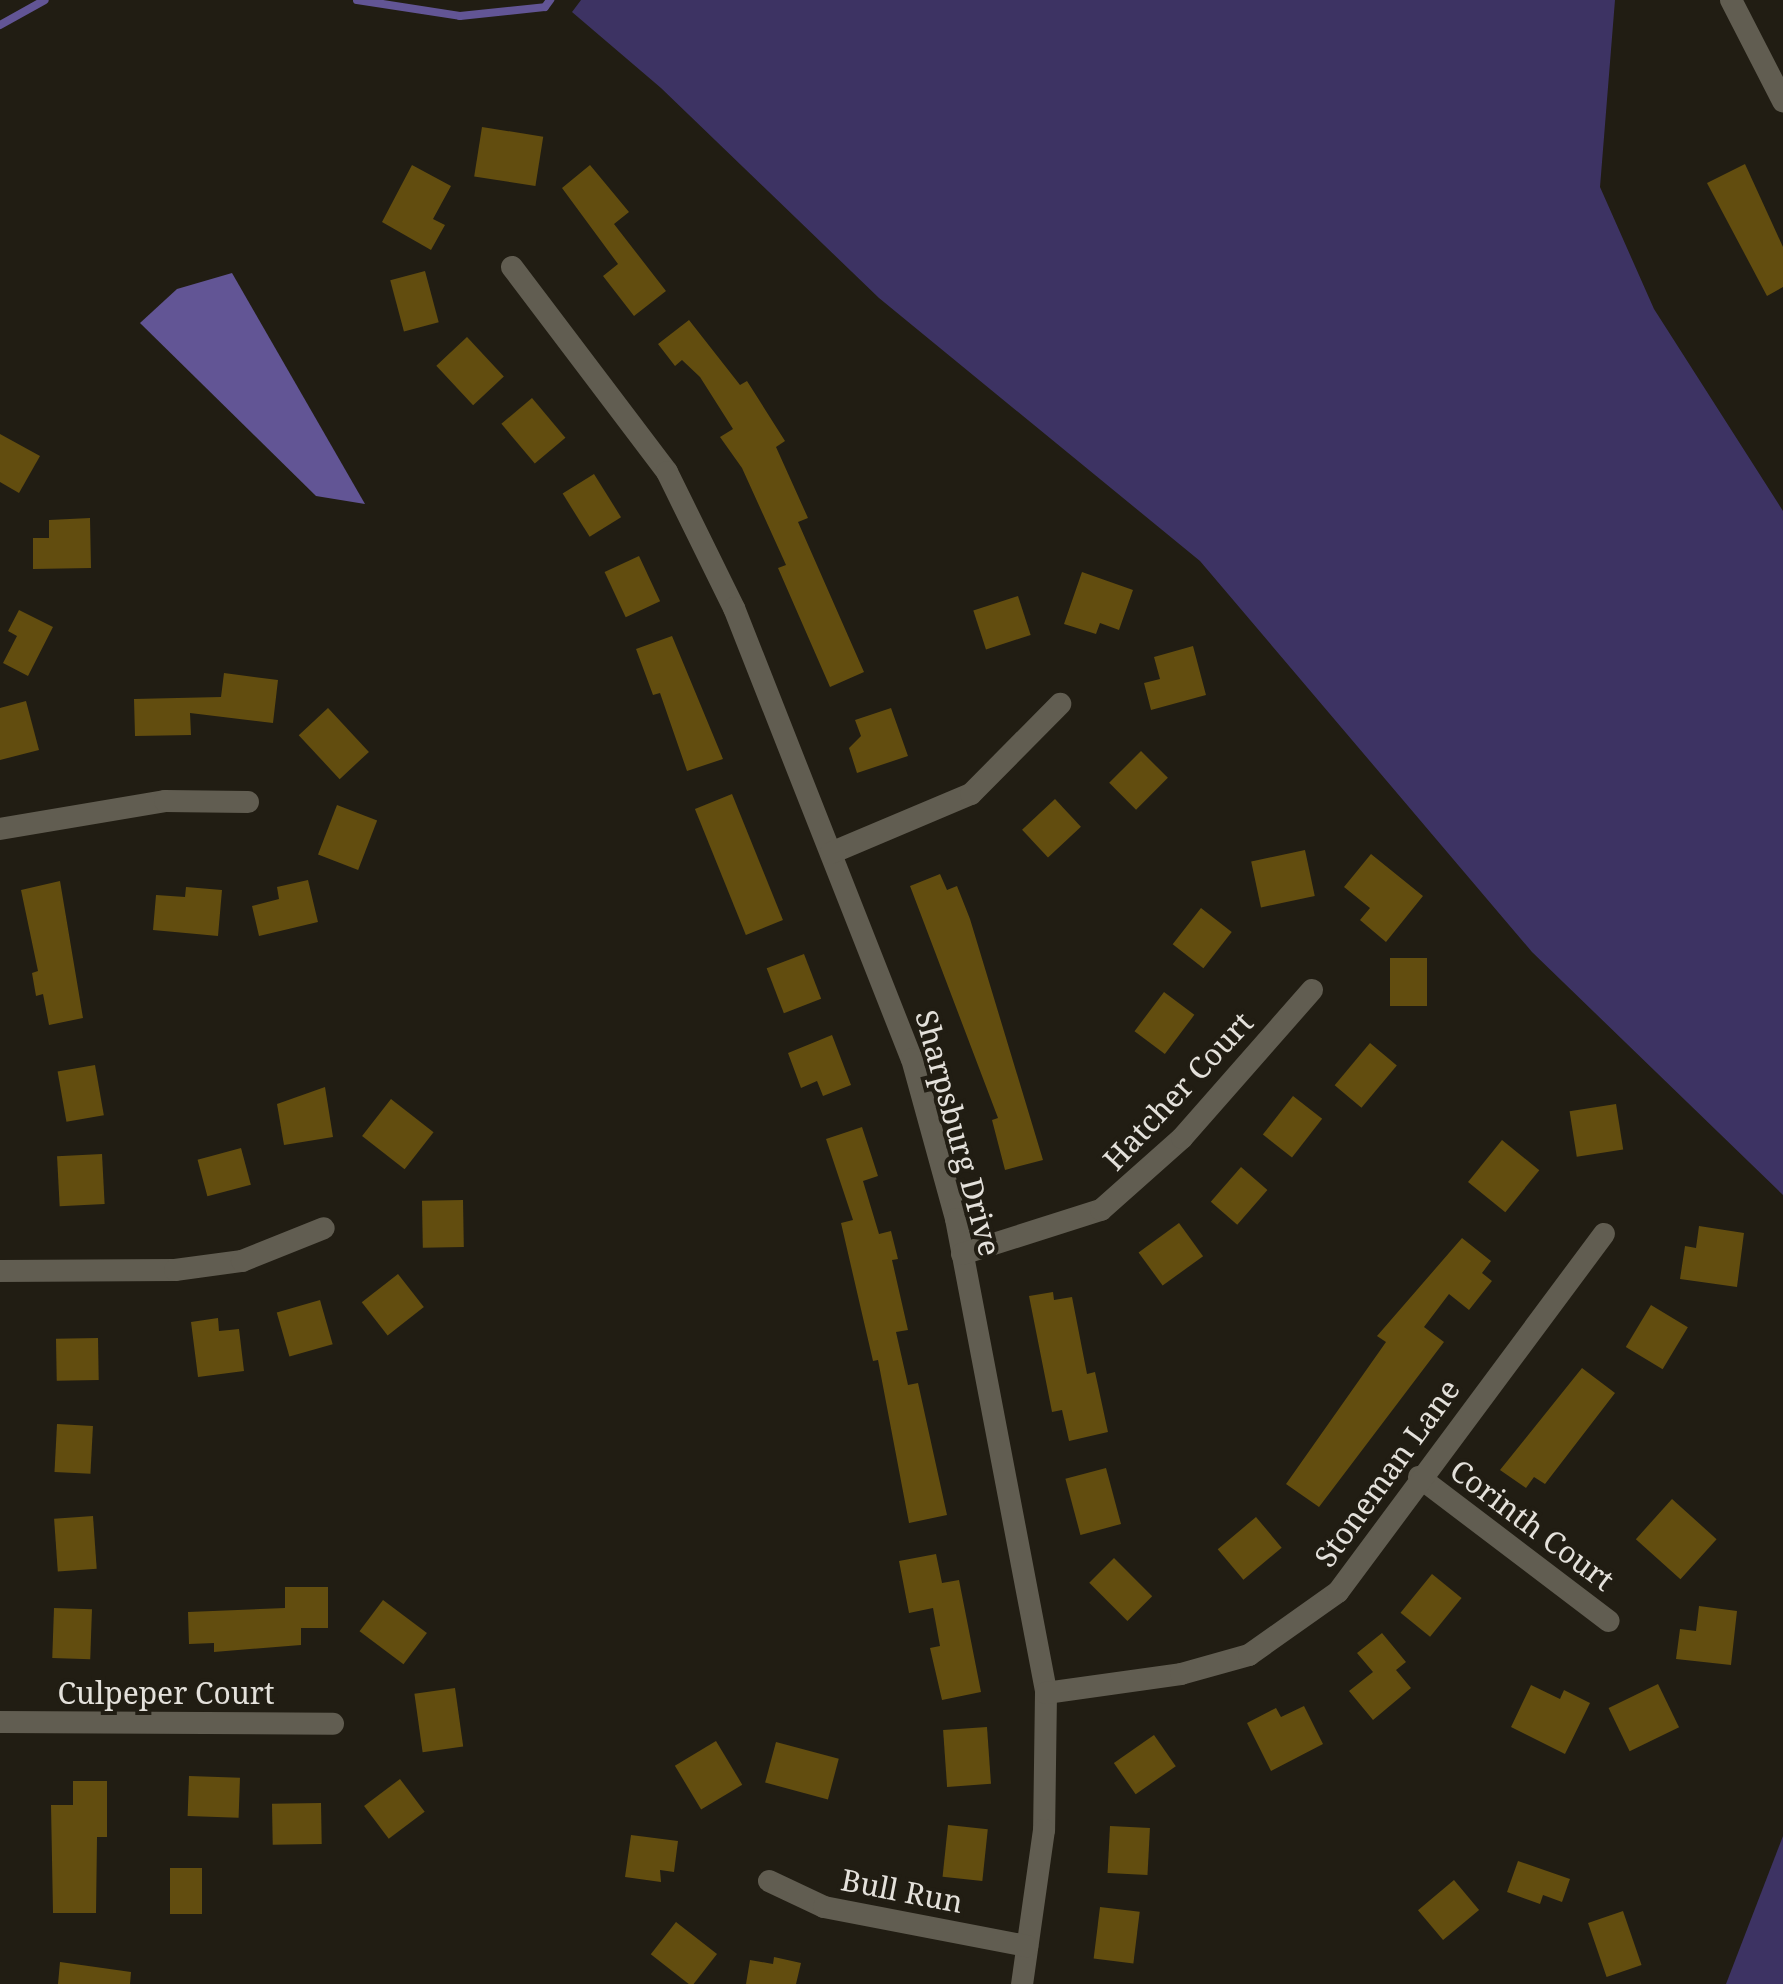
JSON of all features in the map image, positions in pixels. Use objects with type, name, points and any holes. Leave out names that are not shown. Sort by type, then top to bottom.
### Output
[{"type":"street","points":[[1730,0],[1783,101]]},
{"type":"street","name":"Sharpsburg Drive","points":[[512,267],[667,472],[734,608],[912,1059],[962,1254],[1046,1693],[1044,1830],[1022,1984]]},
{"type":"street","points":[[831,853],[971,794],[1060,704]]},
{"type":"street","points":[[0,828],[165,801],[248,802]]},
{"type":"street","name":"Hatcher Court","points":[[962,1254],[1060,1226],[1115,1199],[1182,1138],[1312,990]]},
{"type":"street","points":[[0,1271],[175,1270],[242,1260],[324,1228]]},
{"type":"street","name":"Stoneman Lane","points":[[1046,1693],[1181,1674],[1249,1654],[1338,1592],[1418,1477],[1604,1234]]},
{"type":"street","name":"Corinth Court","points":[[1418,1477],[1609,1621]]},
{"type":"street","name":"Culpeper Court","points":[[0,1722],[332,1724]]},
{"type":"street","name":"Bull Run","points":[[769,1881],[824,1907],[1027,1946]]},
{"type":"shaded area","points":[[581,0],[1615,0],[1600,187],[1654,309],[1783,511],[1783,1195],[1532,952],[1200,561],[879,298],[661,88],[572,12]]},
{"type":"shaded area","points":[[232,273],[365,504],[316,496],[140,323],[177,289]]},
{"type":"shaded area","points":[[1783,1836],[1783,1984],[1726,1984]]},
{"type":"building","points":[[482,127],[543,137],[535,186],[474,176]]},
{"type":"building","points":[[1745,164],[1783,247],[1783,287],[1767,296],[1707,183]]},
{"type":"building","points":[[412,165],[451,186],[433,219],[445,225],[431,250],[382,222]]},
{"type":"building","points":[[590,165],[629,212],[614,224],[666,291],[634,316],[603,276],[618,264],[562,188]]},
{"type":"building","points":[[425,271],[439,322],[404,332],[390,280]]},
{"type":"building","points":[[689,320],[740,385],[747,381],[785,441],[776,447],[808,518],[798,522],[864,672],[830,687],[778,568],[786,565],[742,468],[720,437],[733,429],[700,377],[682,360],[675,366],[658,344]]},
{"type":"building","points":[[467,337],[504,376],[473,405],[436,366]]},
{"type":"building","points":[[532,398],[565,438],[535,464],[501,424]]},
{"type":"building","points":[[0,434],[40,456],[19,493],[0,482]]},
{"type":"building","points":[[594,474],[621,517],[590,537],[563,494]]},
{"type":"building","points":[[90,518],[91,568],[33,569],[33,538],[49,538],[49,520]]},
{"type":"building","points":[[639,556],[660,601],[626,617],[605,572]]},
{"type":"building","points":[[1082,572],[1133,590],[1119,630],[1100,623],[1096,634],[1064,624]]},
{"type":"building","points":[[1018,596],[1031,635],[986,650],[973,611]]},
{"type":"building","points":[[19,610],[53,627],[28,676],[3,663],[17,636],[8,631]]},
{"type":"building","points":[[672,636],[723,759],[687,771],[660,693],[653,695],[636,649]]},
{"type":"building","points":[[1193,646],[1206,695],[1151,710],[1144,683],[1160,679],[1154,657]]},
{"type":"building","points":[[224,673],[278,680],[273,723],[190,713],[191,735],[135,736],[134,699],[221,697]]},
{"type":"building","points":[[26,701],[39,750],[0,760],[0,708]]},
{"type":"building","points":[[328,708],[369,752],[340,779],[299,735]]},
{"type":"building","points":[[891,708],[908,756],[857,773],[849,748],[861,736],[855,720]]},
{"type":"building","points":[[1141,751],[1168,778],[1136,810],[1109,783]]},
{"type":"building","points":[[732,794],[783,920],[746,935],[695,809]]},
{"type":"building","points":[[1055,799],[1081,827],[1048,857],[1022,830]]},
{"type":"building","points":[[337,805],[377,820],[358,870],[318,854]]},
{"type":"building","points":[[1305,850],[1315,896],[1261,907],[1251,861]]},
{"type":"building","points":[[1371,854],[1423,896],[1386,942],[1360,920],[1370,908],[1344,887]]},
{"type":"building","points":[[940,874],[947,890],[957,886],[970,919],[1043,1160],[1005,1170],[992,1120],[998,1118],[910,886]]},
{"type":"building","points":[[308,880],[318,922],[259,936],[252,906],[279,899],[277,887]]},
{"type":"building","points":[[60,881],[83,1018],[49,1025],[43,994],[36,996],[32,973],[38,971],[21,890]]},
{"type":"building","points":[[186,887],[222,890],[218,936],[153,930],[156,895],[185,897]]},
{"type":"building","points":[[1201,908],[1232,932],[1203,968],[1173,944]]},
{"type":"building","points":[[804,954],[821,999],[784,1013],[767,968]]},
{"type":"building","points":[[1390,958],[1427,958],[1427,1006],[1390,1006]]},
{"type":"building","points":[[1164,992],[1194,1015],[1165,1054],[1135,1031]]},
{"type":"building","points":[[832,1035],[851,1085],[823,1096],[817,1081],[801,1088],[788,1053]]},
{"type":"building","points":[[1370,1043],[1397,1065],[1361,1108],[1335,1085]]},
{"type":"building","points":[[95,1065],[104,1115],[66,1122],[58,1072]]},
{"type":"building","points":[[325,1087],[333,1137],[284,1145],[277,1104]]},
{"type":"building","points":[[1293,1096],[1322,1119],[1292,1157],[1263,1135]]},
{"type":"building","points":[[391,1099],[434,1132],[405,1169],[362,1136]]},
{"type":"building","points":[[1616,1104],[1623,1149],[1577,1157],[1570,1111]]},
{"type":"building","points":[[862,1127],[878,1176],[863,1181],[879,1234],[891,1231],[898,1259],[892,1260],[908,1330],[896,1332],[908,1385],[918,1383],[947,1515],[909,1523],[878,1360],[873,1361],[841,1223],[853,1220],[826,1139]]},
{"type":"building","points":[[1502,1140],[1539,1170],[1505,1212],[1468,1182]]},
{"type":"building","points":[[241,1148],[251,1185],[207,1196],[198,1160]]},
{"type":"building","points":[[102,1154],[105,1204],[60,1206],[57,1156]]},
{"type":"building","points":[[1241,1167],[1267,1190],[1237,1225],[1211,1202]]},
{"type":"building","points":[[463,1200],[464,1247],[423,1248],[422,1201]]},
{"type":"building","points":[[1179,1223],[1203,1256],[1163,1286],[1139,1252]]},
{"type":"building","points":[[1699,1226],[1744,1233],[1737,1287],[1680,1279],[1685,1246],[1696,1248]]},
{"type":"building","points":[[1462,1238],[1491,1261],[1482,1273],[1492,1281],[1469,1310],[1449,1294],[1424,1327],[1444,1342],[1319,1507],[1286,1484],[1386,1342],[1377,1336]]},
{"type":"building","points":[[398,1274],[424,1307],[388,1335],[362,1302]]},
{"type":"building","points":[[1053,1292],[1054,1300],[1072,1297],[1087,1374],[1095,1372],[1108,1432],[1069,1441],[1062,1410],[1052,1412],[1029,1296]]},
{"type":"building","points":[[320,1300],[333,1344],[289,1357],[277,1312]]},
{"type":"building","points":[[1651,1305],[1688,1327],[1663,1369],[1626,1347]]},
{"type":"building","points":[[218,1318],[219,1331],[239,1329],[244,1371],[198,1377],[191,1322]]},
{"type":"building","points":[[98,1338],[99,1380],[57,1381],[56,1339]]},
{"type":"building","points":[[1582,1368],[1615,1393],[1545,1484],[1534,1477],[1526,1488],[1500,1470]]},
{"type":"building","points":[[57,1424],[93,1426],[90,1474],[54,1472]]},
{"type":"building","points":[[1106,1468],[1121,1524],[1080,1535],[1065,1479]]},
{"type":"building","points":[[1672,1499],[1717,1539],[1680,1579],[1636,1539]]},
{"type":"building","points":[[93,1516],[97,1569],[58,1572],[54,1519]]},
{"type":"building","points":[[1256,1517],[1282,1548],[1243,1580],[1218,1549]]},
{"type":"building","points":[[936,1554],[942,1583],[959,1580],[981,1692],[942,1700],[930,1648],[940,1646],[933,1608],[909,1613],[899,1561]]},
{"type":"building","points":[[1114,1558],[1152,1596],[1127,1621],[1089,1583]]},
{"type":"building","points":[[1432,1574],[1462,1598],[1430,1637],[1401,1613]]},
{"type":"building","points":[[285,1587],[328,1587],[328,1628],[301,1628],[301,1645],[214,1652],[214,1643],[189,1644],[188,1612],[285,1608]]},
{"type":"building","points":[[383,1600],[427,1633],[403,1664],[360,1631]]},
{"type":"building","points":[[1699,1606],[1737,1611],[1731,1665],[1676,1659],[1680,1629],[1696,1631]]},
{"type":"building","points":[[54,1608],[92,1609],[90,1659],[52,1658]]},
{"type":"building","points":[[1382,1633],[1406,1662],[1396,1670],[1411,1688],[1373,1720],[1349,1691],[1373,1672],[1357,1653]]},
{"type":"building","points":[[1658,1684],[1679,1727],[1630,1751],[1609,1708]]},
{"type":"building","points":[[1531,1685],[1560,1699],[1564,1690],[1590,1703],[1565,1754],[1511,1727]]},
{"type":"building","points":[[455,1688],[463,1746],[423,1752],[414,1694]]},
{"type":"building","points":[[1304,1706],[1323,1744],[1271,1771],[1247,1723],[1276,1708],[1281,1717]]},
{"type":"building","points":[[987,1727],[991,1784],[947,1787],[943,1730]]},
{"type":"building","points":[[1154,1735],[1176,1766],[1136,1794],[1114,1763]]},
{"type":"building","points":[[716,1741],[742,1785],[701,1809],[675,1766]]},
{"type":"building","points":[[776,1742],[839,1759],[828,1799],[765,1783]]},
{"type":"building","points":[[189,1776],[240,1778],[239,1818],[188,1816]]},
{"type":"building","points":[[400,1779],[425,1812],[389,1839],[364,1806]]},
{"type":"building","points":[[73,1781],[107,1781],[107,1837],[97,1837],[96,1913],[53,1913],[51,1805],[73,1805]]},
{"type":"building","points":[[321,1803],[322,1844],[273,1845],[272,1804]]},
{"type":"building","points":[[948,1825],[988,1829],[982,1881],[943,1877]]},
{"type":"building","points":[[1110,1826],[1150,1828],[1147,1875],[1108,1873]]},
{"type":"building","points":[[631,1835],[678,1841],[674,1872],[660,1870],[661,1882],[625,1877]]},
{"type":"building","points":[[1518,1861],[1570,1879],[1562,1902],[1543,1895],[1540,1904],[1507,1892]]},
{"type":"building","points":[[170,1868],[202,1868],[202,1914],[170,1914]]},
{"type":"building","points":[[1454,1880],[1479,1910],[1443,1940],[1418,1910]]},
{"type":"building","points":[[1100,1907],[1140,1912],[1133,1963],[1094,1959]]},
{"type":"building","points":[[1623,1911],[1642,1965],[1607,1977],[1588,1923]]},
{"type":"building","points":[[676,1922],[717,1954],[694,1984],[651,1954]]},
{"type":"building","points":[[774,1957],[801,1963],[796,1984],[746,1984],[750,1960],[773,1964]]},
{"type":"building","points":[[60,1962],[131,1972],[130,1984],[58,1984]]},
{"type":"waterway","points":[[0,25],[45,0]]},
{"type":"waterway","points":[[357,0],[460,16],[545,7],[550,0]]}]
